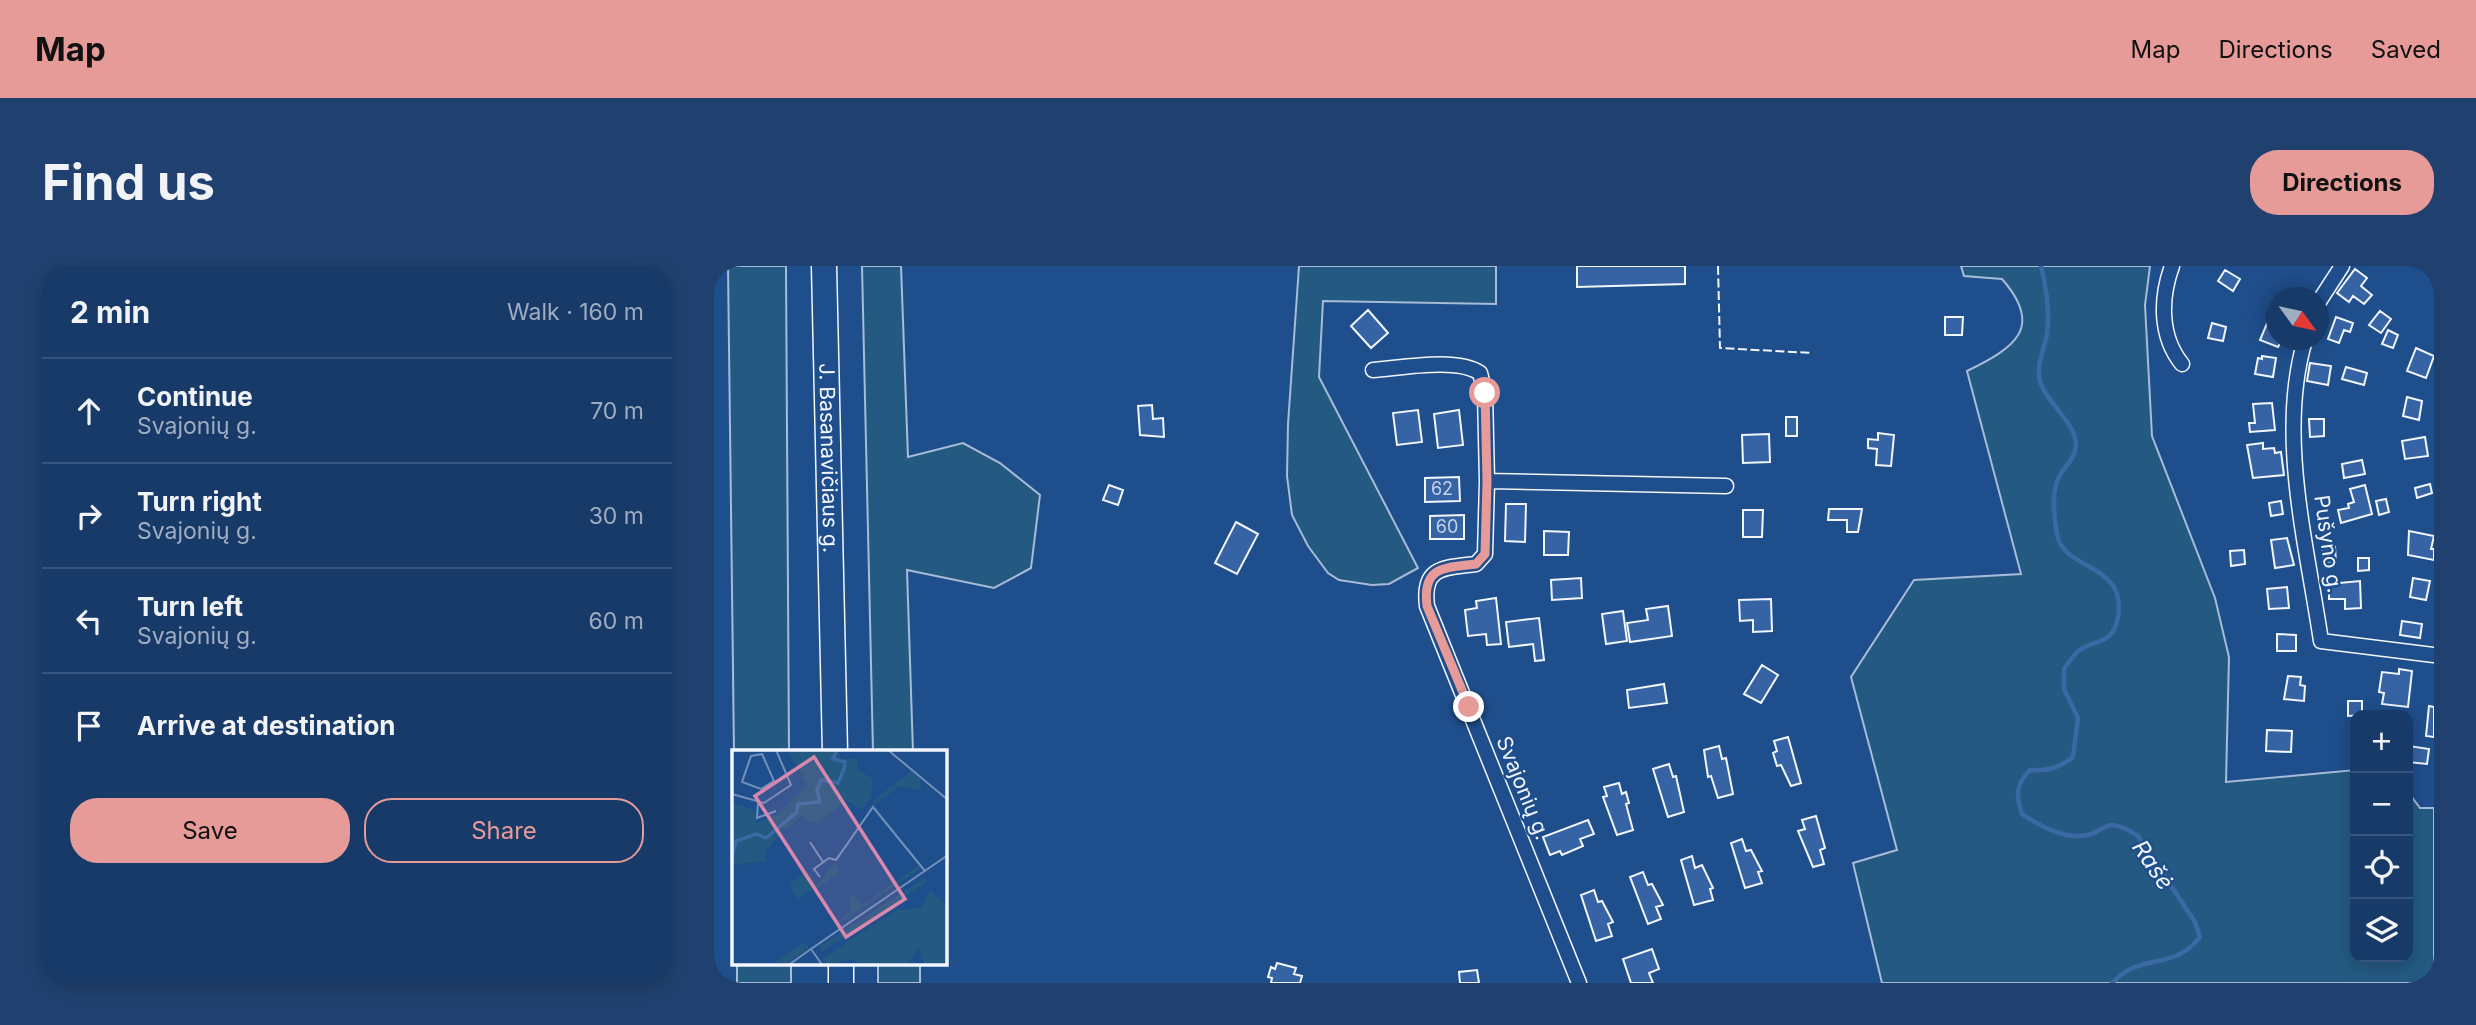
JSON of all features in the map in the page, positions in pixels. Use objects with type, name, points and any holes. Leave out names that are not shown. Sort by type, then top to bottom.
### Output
[{"type":"highway","name":"J. Basanavičiaus g.","points":[[824,266],[835,750]]},
{"type":"highway","points":[[841,965],[841,983]]},
{"type":"street","points":[[2172,266],[2164,321],[2168,344],[2182,364]]},
{"type":"street","points":[[2329,287],[2342,266]]},
{"type":"street","name":"Pušyno g.","points":[[2303,350],[2295,397],[2292,442],[2321,641],[2434,655]]},
{"type":"street","name":"Svajonių g.","points":[[1373,370],[1456,365],[1471,366],[1480,373],[1485,393],[1485,554],[1476,564],[1443,568],[1432,574],[1425,587],[1427,606],[1579,983]]},
{"type":"street","points":[[1487,481],[1726,486]]},
{"type":"shaded area","points":[[728,266],[786,266],[789,750],[734,750]]},
{"type":"shaded area","points":[[862,266],[901,266],[908,457],[963,443],[1000,463],[1040,495],[1031,568],[994,588],[907,570],[913,750],[873,750]]},
{"type":"shaded area","points":[[1299,266],[1496,266],[1496,304],[1323,301],[1319,377],[1418,568],[1389,584],[1372,585],[1339,580],[1328,573],[1308,546],[1292,515],[1287,476],[1288,424]]},
{"type":"shaded area","points":[[1961,266],[2150,266],[2145,305],[2152,436],[2215,598],[2229,657],[2226,782],[2350,770],[2350,962],[2413,962],[2413,799],[2420,808],[2434,808],[2434,983],[1882,983],[1853,863],[1897,850],[1851,677],[1914,580],[2021,574],[1967,371],[2010,345],[2022,324],[2021,311],[2015,296],[2002,279],[1964,276]]},
{"type":"shaded area","points":[[737,965],[791,965],[791,983],[737,983]]},
{"type":"shaded area","points":[[878,965],[920,965],[920,983],[878,983]]},
{"type":"building","points":[[1577,266],[1685,266],[1685,284],[1577,287]]},
{"type":"building","points":[[2355,269],[2367,278],[2361,286],[2372,295],[2364,304],[2353,296],[2349,302],[2337,293]]},
{"type":"building","points":[[2225,270],[2240,279],[2233,291],[2218,281]]},
{"type":"building","points":[[1368,310],[1388,333],[1371,348],[1351,326]]},
{"type":"building","points":[[2380,311],[2391,319],[2381,333],[2369,325]]},
{"type":"building","points":[[1945,317],[1963,317],[1962,335],[1945,335]]},
{"type":"building","points":[[2336,317],[2353,323],[2350,332],[2344,330],[2339,343],[2329,339]]},
{"type":"building","points":[[2212,323],[2226,327],[2223,341],[2208,338]]},
{"type":"building","points":[[2266,326],[2266,342],[2260,340]]},
{"type":"building","points":[[2388,330],[2398,335],[2393,348],[2382,344]]},
{"type":"building","points":[[2416,348],[2434,356],[2426,378],[2407,371]]},
{"type":"building","points":[[2262,356],[2276,358],[2273,377],[2255,374],[2258,358],[2262,359]]},
{"type":"building","points":[[2310,363],[2331,366],[2328,385],[2307,381]]},
{"type":"building","points":[[2346,367],[2367,373],[2364,385],[2342,379]]},
{"type":"building","points":[[2407,397],[2422,401],[2419,420],[2403,416]]},
{"type":"building","points":[[2272,403],[2275,430],[2250,432],[2249,423],[2255,423],[2253,404]]},
{"type":"building","points":[[1152,405],[1153,419],[1163,418],[1164,437],[1140,435],[1138,406]]},
{"type":"building","points":[[1418,410],[1422,442],[1397,445],[1393,413]]},
{"type":"building","points":[[1459,410],[1463,445],[1438,448],[1434,414]]},
{"type":"building","points":[[1786,417],[1797,417],[1797,436],[1786,436]]},
{"type":"building","points":[[2309,419],[2324,419],[2324,436],[2310,437]]},
{"type":"building","points":[[1878,433],[1894,435],[1891,466],[1876,465],[1877,449],[1868,448],[1868,439],[1878,440]]},
{"type":"building","points":[[1769,434],[1770,462],[1743,463],[1742,435]]},
{"type":"building","points":[[2425,437],[2428,456],[2405,459],[2402,441]]},
{"type":"building","points":[[2263,443],[2263,449],[2274,448],[2275,453],[2281,452],[2284,475],[2253,478],[2247,445]]},
{"type":"building","points":[[2362,460],[2365,474],[2344,478],[2342,464]]},
{"type":"building","points":[[1459,477],[1460,501],[1425,502],[1425,478]]},
{"type":"building","points":[[2430,484],[2432,493],[2417,498],[2415,488]]},
{"type":"building","points":[[1109,485],[1123,490],[1118,505],[1103,500]]},
{"type":"building","points":[[2365,485],[2372,514],[2341,523],[2338,510],[2349,508],[2348,504],[2354,502],[2350,489]]},
{"type":"building","points":[[2386,499],[2389,512],[2379,515],[2376,501]]},
{"type":"building","points":[[2281,501],[2283,514],[2271,516],[2269,503]]},
{"type":"building","points":[[1506,504],[1526,504],[1525,542],[1505,541]]},
{"type":"building","points":[[1829,509],[1862,509],[1858,532],[1847,532],[1847,520],[1828,520]]},
{"type":"building","points":[[1743,510],[1763,510],[1762,537],[1743,537]]},
{"type":"building","points":[[1464,515],[1464,539],[1430,539],[1430,516]]},
{"type":"building","points":[[1236,522],[1258,534],[1237,574],[1215,563]]},
{"type":"building","points":[[1544,531],[1569,532],[1568,555],[1544,555]]},
{"type":"building","points":[[2409,531],[2434,536],[2431,549],[2434,549],[2434,560],[2408,555]]},
{"type":"building","points":[[2287,538],[2294,565],[2275,568],[2271,540]]},
{"type":"building","points":[[2335,547],[2336,563],[2324,564],[2322,549]]},
{"type":"building","points":[[2244,550],[2245,564],[2231,566],[2230,551]]},
{"type":"building","points":[[2358,558],[2369,558],[2369,570],[2358,571]]},
{"type":"building","points":[[1581,578],[1582,598],[1552,600],[1551,580]]},
{"type":"building","points":[[2413,578],[2430,581],[2426,600],[2410,597]]},
{"type":"building","points":[[2360,581],[2361,608],[2345,609],[2345,599],[2329,599],[2329,584]]},
{"type":"building","points":[[2287,587],[2289,608],[2269,609],[2267,589]]},
{"type":"building","points":[[1496,598],[1501,644],[1487,645],[1486,634],[1468,636],[1465,610],[1477,608],[1476,601]]},
{"type":"building","points":[[1771,599],[1772,631],[1753,632],[1753,620],[1740,621],[1739,600]]},
{"type":"building","points":[[1668,606],[1672,636],[1630,642],[1627,623],[1648,620],[1646,609]]},
{"type":"building","points":[[1623,611],[1627,641],[1606,644],[1602,614]]},
{"type":"building","points":[[1539,618],[1544,660],[1535,661],[1533,644],[1509,647],[1506,622]]},
{"type":"building","points":[[2402,621],[2422,624],[2420,638],[2400,635]]},
{"type":"building","points":[[2277,634],[2296,635],[2296,651],[2277,651]]},
{"type":"building","points":[[1762,665],[1778,675],[1761,703],[1744,694]]},
{"type":"building","points":[[2399,669],[2412,671],[2408,707],[2382,704],[2384,693],[2379,692],[2382,672],[2399,674]]},
{"type":"building","points":[[2288,676],[2301,677],[2300,685],[2305,686],[2304,701],[2284,699]]},
{"type":"building","points":[[1664,684],[1667,703],[1629,708],[1627,690]]},
{"type":"building","points":[[2348,701],[2362,701],[2362,710],[2350,710],[2348,716]]},
{"type":"building","points":[[2429,706],[2434,707],[2434,737],[2426,736]]},
{"type":"building","points":[[2267,730],[2292,731],[2291,752],[2266,751]]},
{"type":"building","points":[[1788,737],[1801,783],[1791,786],[1781,765],[1777,766],[1773,753],[1777,751],[1774,741]]},
{"type":"building","points":[[1719,746],[1722,759],[1726,758],[1733,794],[1718,798],[1711,776],[1708,777],[1704,750]]},
{"type":"building","points":[[2413,747],[2429,749],[2427,764],[2413,763]]},
{"type":"building","points":[[1669,764],[1673,777],[1676,776],[1684,812],[1668,817],[1653,769]]},
{"type":"building","points":[[1619,783],[1622,794],[1626,792],[1629,803],[1626,804],[1633,830],[1617,835],[1603,797],[1607,796],[1604,787]]},
{"type":"building","points":[[1816,816],[1825,848],[1820,850],[1824,864],[1813,867],[1798,831],[1805,829],[1802,820]]},
{"type":"building","points":[[1588,820],[1594,834],[1580,839],[1583,846],[1562,855],[1560,851],[1550,855],[1543,837]]},
{"type":"building","points":[[1742,839],[1746,851],[1751,850],[1762,871],[1758,872],[1762,883],[1745,888],[1731,843]]},
{"type":"building","points":[[1692,856],[1695,868],[1702,865],[1713,888],[1710,889],[1713,900],[1694,905],[1681,860]]},
{"type":"building","points":[[1643,872],[1648,885],[1652,884],[1663,905],[1656,907],[1661,919],[1648,924],[1630,877]]},
{"type":"building","points":[[1594,890],[1598,902],[1602,901],[1613,922],[1608,924],[1612,936],[1596,941],[1581,895]]},
{"type":"building","points":[[1652,949],[1659,969],[1649,973],[1653,983],[1631,983],[1623,959]]},
{"type":"building","points":[[1277,963],[1296,968],[1294,974],[1302,976],[1300,983],[1271,983],[1272,978],[1268,977],[1271,967],[1275,969]]},
{"type":"building","points":[[1477,970],[1479,983],[1460,983],[1459,972]]},
{"type":"waterway","name":"Rašė","points":[[2041,266],[2048,317],[2040,363],[2040,381],[2048,397],[2071,428],[2076,445],[2074,455],[2056,483],[2054,513],[2057,534],[2070,555],[2104,576],[2113,586],[2118,599],[2118,617],[2109,636],[2081,649],[2064,669],[2064,689],[2078,718],[2073,757],[2053,768],[2030,770],[2019,786],[2020,807],[2022,814],[2028,818],[2063,834],[2087,835],[2111,825],[2138,836],[2195,922],[2200,937],[2190,948],[2179,954],[2135,967],[2112,983]]},
{"type":"fence","points":[[1718,266],[1720,348],[1812,353]]},
{"type":"route","points":[[1469,707],[1427,606],[1425,587],[1432,574],[1443,568],[1476,564],[1485,554],[1485,393]]}]
